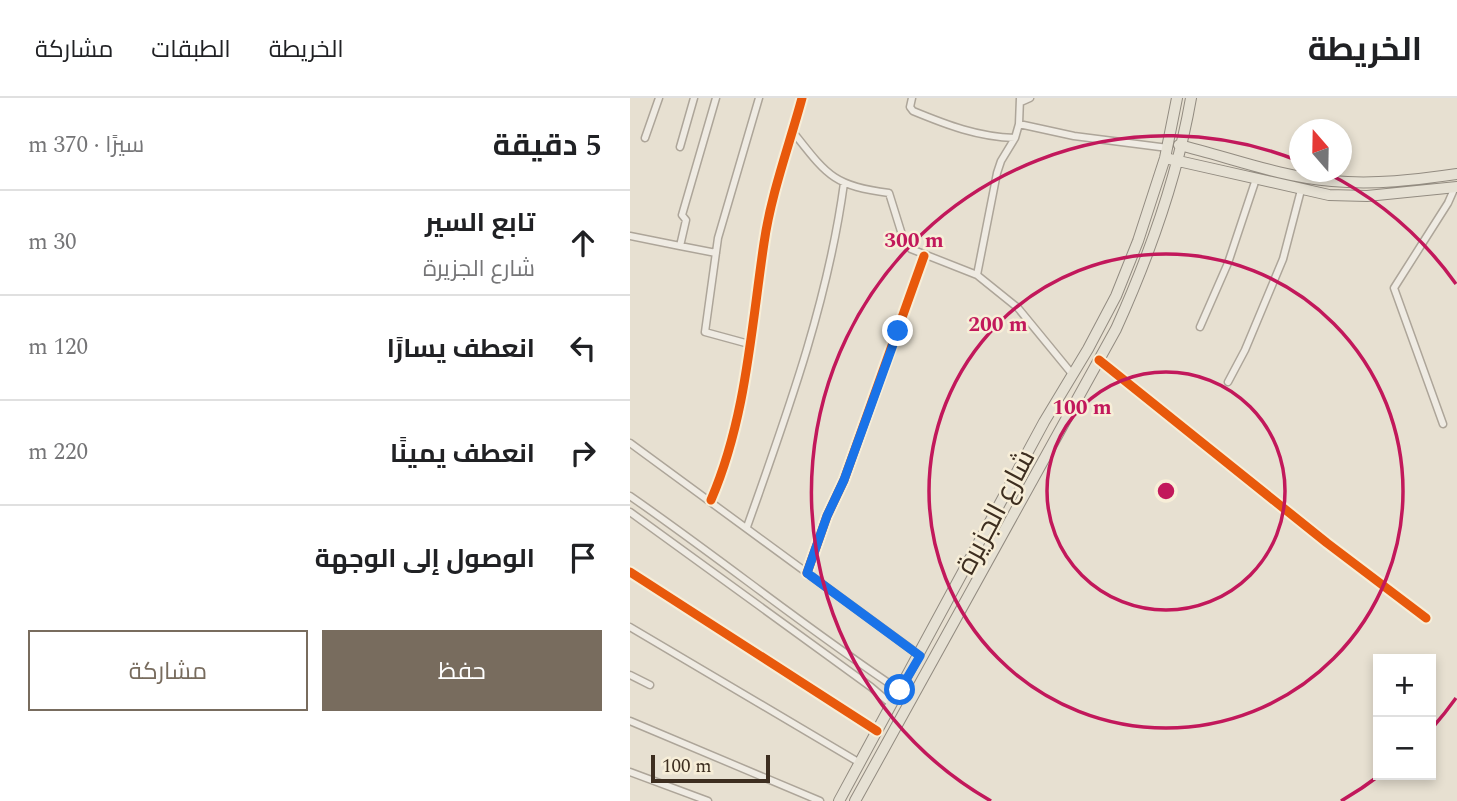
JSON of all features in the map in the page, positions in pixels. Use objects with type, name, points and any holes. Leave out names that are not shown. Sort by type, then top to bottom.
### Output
[{"type":"main road","name":"شارع الجزيرة","points":[[839,801],[1044,422],[1103,323],[1128,269],[1167,150],[1177,98]]},
{"type":"main road","name":"شارع الجزيرة","points":[[855,801],[1116,329],[1145,263],[1179,162],[1191,98]]},
{"type":"main road","points":[[1167,150],[1183,146],[1330,181],[1415,180],[1457,174]]},
{"type":"main road","points":[[1167,150],[1179,162],[1329,195],[1367,196],[1456,187]]},
{"type":"main road","points":[[1415,180],[1417,192]]},
{"type":"main road","points":[[1044,422],[1061,430]]},
{"type":"main road","points":[[920,655],[934,655]]},
{"type":"main road","points":[[920,655],[927,667]]},
{"type":"street","points":[[645,138],[659,98]]},
{"type":"street","points":[[680,147],[694,98]]},
{"type":"street","points":[[680,246],[686,220],[682,215],[716,98]]},
{"type":"street","points":[[749,344],[706,334],[718,238],[759,98]]},
{"type":"street","points":[[711,500],[728,455],[741,402],[767,230],[802,98]]},
{"type":"street","points":[[912,98],[910,107],[913,111],[942,123],[972,133],[1015,138]]},
{"type":"street","points":[[977,275],[997,173],[1015,138],[1020,100],[1030,98]]},
{"type":"street","points":[[1018,124],[1074,136],[1167,150]]},
{"type":"street","points":[[793,132],[822,167],[844,183],[858,189],[889,193],[904,241],[911,249],[977,275],[1018,308],[1073,375]]},
{"type":"street","points":[[1200,327],[1228,263],[1256,179]]},
{"type":"street","points":[[747,527],[803,368],[818,315],[844,183]]},
{"type":"street","points":[[1443,424],[1394,290],[1456,187]]},
{"type":"street","points":[[1228,382],[1245,350],[1283,259],[1301,190]]},
{"type":"street","points":[[630,236],[716,253]]},
{"type":"street","points":[[807,573],[827,516],[844,480],[924,256]]},
{"type":"street","points":[[1099,360],[1327,543],[1426,618]]},
{"type":"street","points":[[630,443],[920,655]]},
{"type":"street","points":[[630,496],[703,547],[820,636],[900,690]]},
{"type":"street","points":[[630,512],[871,687],[891,705]]},
{"type":"street","points":[[630,572],[877,731]]},
{"type":"street","points":[[630,627],[860,763]]},
{"type":"street","points":[[630,676],[650,685]]},
{"type":"street","points":[[630,721],[820,801]]},
{"type":"street","points":[[630,772],[708,801]]},
{"type":"cycle path","points":[[711,500],[723,469],[740,406],[767,225],[802,98]]},
{"type":"cycle path","points":[[807,573],[827,516],[844,480],[924,256]]},
{"type":"cycle path","points":[[1099,360],[1327,543],[1426,618]]},
{"type":"cycle path","points":[[630,572],[877,731]]},
{"type":"route","points":[[898,331],[807,573],[920,656],[900,690]]}]
